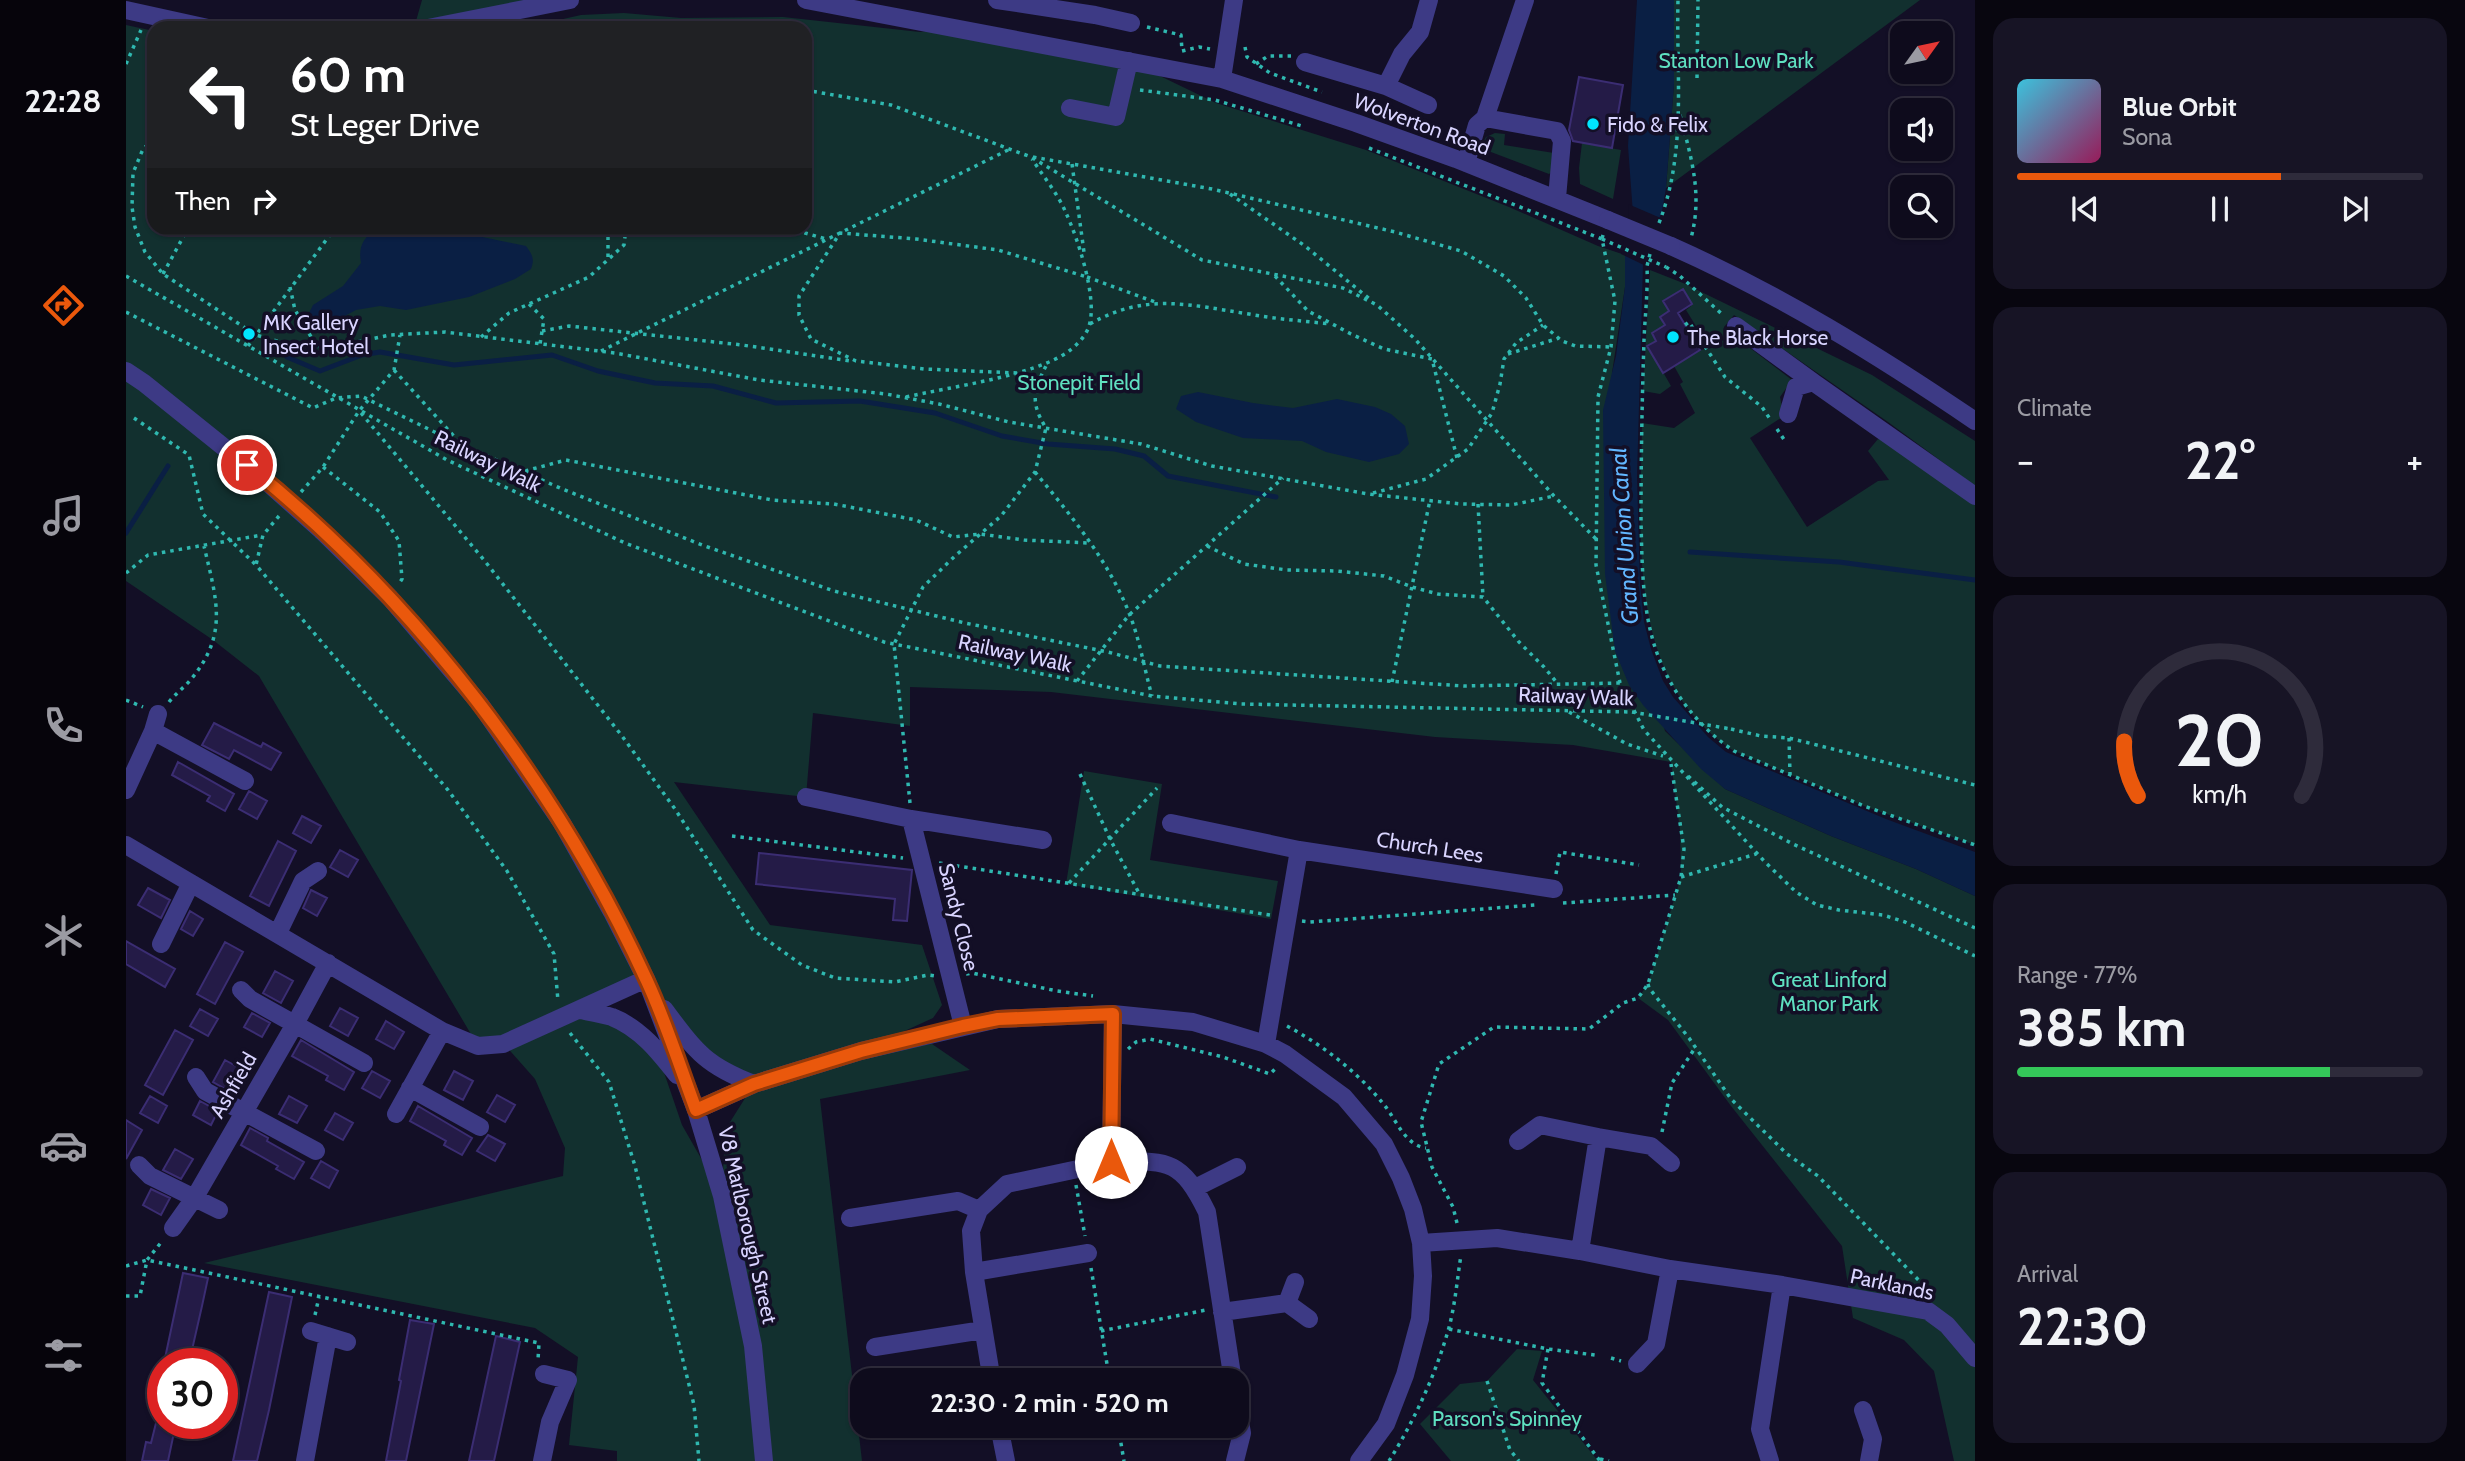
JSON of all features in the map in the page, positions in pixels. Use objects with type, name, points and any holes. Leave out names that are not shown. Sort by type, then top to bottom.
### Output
[{"type":"street","points":[[464,21],[570,0]]},
{"type":"street","name":"Wolverton Road","points":[[806,0],[844,4],[1222,79],[1356,123],[1557,198],[1679,250],[1830,328],[1887,361],[1975,421]]},
{"type":"street","points":[[997,0],[1097,7],[1131,23]]},
{"type":"street","points":[[1222,79],[1234,0]]},
{"type":"street","points":[[1386,86],[1402,54],[1420,32],[1429,0]]},
{"type":"street","points":[[1466,163],[1476,125],[1485,118],[1525,0]]},
{"type":"street","points":[[126,10],[173,21]]},
{"type":"street","points":[[1070,108],[1116,117],[1129,61]]},
{"type":"street","points":[[1305,62],[1386,86],[1428,104]]},
{"type":"street","points":[[1485,118],[1557,131],[1562,141],[1557,198]]},
{"type":"street","points":[[1736,326],[1975,496]]},
{"type":"street","name":"V8 Marlborough Street","points":[[126,371],[267,482],[390,598],[480,704],[562,823],[649,985],[696,1110],[722,1196],[746,1307],[753,1346],[764,1461]]},
{"type":"street","points":[[1788,414],[1796,387],[1813,382]]},
{"type":"street","points":[[126,790],[155,722],[244,781]]},
{"type":"street","points":[[806,797],[911,819],[1042,840]]},
{"type":"street","name":"Sandy Close","points":[[911,819],[963,1026]]},
{"type":"street","name":"Church Lees","points":[[1171,823],[1299,850],[1553,889]]},
{"type":"street","points":[[126,845],[442,1031],[478,1046],[503,1044],[580,1010],[649,985],[697,1053],[725,1073],[754,1084]]},
{"type":"street","points":[[1266,1044],[1299,850]]},
{"type":"street","points":[[278,933],[303,881],[318,871]]},
{"type":"street","points":[[160,935],[191,883]]},
{"type":"street","name":"Ashfield","points":[[173,1228],[195,1197],[328,963]]},
{"type":"street","points":[[245,1001],[295,1024],[363,1063]]},
{"type":"street","points":[[580,1010],[612,1017],[634,1030],[656,1049],[690,1092]]},
{"type":"street","points":[[1111,1162],[1113,1014]]},
{"type":"street","points":[[696,1110],[754,1084],[861,1051],[998,1019],[1113,1014],[1193,1022],[1266,1044],[1285,1054],[1344,1097],[1384,1144],[1413,1209],[1421,1243],[1423,1276],[1420,1319],[1405,1375],[1386,1424],[1359,1461]]},
{"type":"street","points":[[396,1114],[442,1031]]},
{"type":"street","points":[[410,1088],[480,1127]]},
{"type":"street","points":[[200,1090],[316,1152]]},
{"type":"street","points":[[1518,1141],[1540,1125],[1651,1146],[1664,1158]]},
{"type":"street","points":[[1580,1251],[1598,1137]]},
{"type":"street","points":[[990,1368],[974,1272],[971,1231],[979,1210],[1007,1184],[1111,1162],[1157,1161],[1178,1169],[1195,1188],[1207,1212],[1231,1368]]},
{"type":"street","points":[[1195,1188],[1237,1167]]},
{"type":"street","points":[[144,1177],[195,1197],[219,1210]]},
{"type":"street","points":[[850,1218],[958,1201],[979,1210]]},
{"type":"street","name":"Parklands","points":[[1421,1243],[1497,1238],[1928,1311],[1947,1325],[1975,1358]]},
{"type":"street","points":[[974,1272],[1088,1253]]},
{"type":"street","points":[[1637,1364],[1656,1345],[1670,1269]]},
{"type":"street","points":[[1287,1303],[1295,1282]]},
{"type":"street","points":[[1770,1461],[1760,1429],[1782,1285]]},
{"type":"street","points":[[1221,1310],[1287,1303],[1309,1319]]},
{"type":"street","points":[[875,1347],[984,1329]]},
{"type":"street","points":[[305,1461],[320,1333],[347,1342]]},
{"type":"street","points":[[542,1461],[550,1422],[568,1380],[544,1374]]},
{"type":"street","points":[[1863,1410],[1873,1439],[1869,1461]]},
{"type":"street","points":[[1000,1438],[1001,1460]]},
{"type":"street","points":[[1235,1461],[1241,1438]]},
{"type":"path","points":[[1656,232],[1664,211],[1672,173],[1679,110],[1678,0]]},
{"type":"path","points":[[1697,78],[1698,0]]},
{"type":"path","points":[[126,64],[148,16]]},
{"type":"path","points":[[1131,23],[1181,35],[1182,51],[1199,47],[1247,57]]},
{"type":"path","points":[[1256,64],[1268,56],[1300,57],[1305,62]]},
{"type":"path","points":[[1122,88],[1215,100],[1303,126]]},
{"type":"path","points":[[812,91],[891,105],[1031,157],[1202,260],[1343,288],[1377,304]]},
{"type":"path","points":[[1679,110],[1697,182],[1696,222],[1679,250]]},
{"type":"path","points":[[147,145],[133,173],[132,207],[135,227],[145,252],[163,274],[256,335],[291,345],[338,346],[400,335],[444,332],[601,351],[746,378],[904,397],[1046,428],[1141,444],[1212,466],[1368,494],[1511,505],[1554,496]]},
{"type":"path","points":[[1365,147],[1602,239],[1666,267],[1680,276],[1736,326]]},
{"type":"path","points":[[601,351],[1010,149]]},
{"type":"path","points":[[1031,157],[1228,192],[1395,232],[1461,251],[1504,276],[1526,298],[1543,325],[1559,338],[1575,346],[1611,346]]},
{"type":"path","points":[[904,397],[1030,370],[1068,352],[1083,338],[1090,324],[1090,296],[1083,255],[1066,211],[1031,157]]},
{"type":"path","points":[[1072,164],[1087,277]]},
{"type":"path","points":[[1228,192],[1305,246],[1377,304],[1415,339],[1554,496],[1596,539]]},
{"type":"path","points":[[1608,219],[1602,239],[1615,301],[1611,346],[1598,397],[1596,565],[1620,683],[1644,730],[1796,892],[1816,905],[1883,915],[1905,922],[1975,956]]},
{"type":"path","points":[[840,233],[916,239],[998,250],[1087,277],[1159,304]]},
{"type":"path","points":[[840,233],[799,296],[799,315],[811,339],[856,362]]},
{"type":"path","points":[[812,234],[828,239]]},
{"type":"path","points":[[163,274],[184,235]]},
{"type":"path","points":[[248,346],[330,235]]},
{"type":"path","points":[[608,235],[608,258]]},
{"type":"path","points":[[481,337],[509,313],[589,277],[624,244],[625,235]]},
{"type":"path","points":[[1650,253],[1644,339],[1642,556],[1652,636],[1659,659],[1673,686],[1688,708],[1716,739],[1734,751],[1864,806],[1975,845]]},
{"type":"path","points":[[1273,274],[1308,310],[1332,324],[1384,349],[1432,359]]},
{"type":"path","name":"Railway Walk","points":[[126,275],[447,460],[625,543],[894,644],[1152,696],[1241,704],[1632,712],[1761,736],[1789,738],[1975,785]]},
{"type":"path","points":[[290,287],[295,310],[316,345]]},
{"type":"path","points":[[529,303],[544,319],[540,344]]},
{"type":"path","points":[[1090,324],[1110,313],[1139,304],[1183,303],[1253,315],[1332,324]]},
{"type":"path","points":[[126,312],[313,408],[336,398],[361,396],[463,445],[702,545],[834,591],[1160,666],[1464,687],[1620,683]]},
{"type":"path","points":[[1685,325],[1689,322],[1725,377],[1762,407],[1785,441]]},
{"type":"path","points":[[1368,494],[1426,480],[1468,449],[1492,413],[1507,354],[1516,343],[1543,325]]},
{"type":"path","points":[[542,331],[569,326],[742,345],[856,362],[924,369],[1017,373]]},
{"type":"path","points":[[297,496],[323,467],[359,411],[394,370],[400,335]]},
{"type":"path","points":[[1507,354],[1559,338]]},
{"type":"path","points":[[1432,359],[1457,458]]},
{"type":"path","points":[[911,819],[894,644],[923,587],[1001,516],[1035,472],[1046,428],[1037,414],[1034,400],[1037,382],[1048,362]]},
{"type":"path","points":[[394,370],[463,445]]},
{"type":"path","points":[[359,411],[484,560],[622,736],[675,809],[753,930],[802,965],[835,978],[895,982],[928,975],[950,978],[972,973],[1094,996]]},
{"type":"path","points":[[134,418],[189,456],[204,514],[256,565],[448,790],[507,871],[554,954],[559,1019],[609,1082],[635,1166],[694,1405],[699,1461]]},
{"type":"path","points":[[523,471],[566,460],[772,500],[834,504],[916,520],[953,537],[979,534],[1024,540],[1089,543]]},
{"type":"path","points":[[323,467],[380,512],[399,541],[402,579],[390,598]]},
{"type":"path","points":[[1035,472],[1075,520],[1116,585],[1136,631],[1152,696]]},
{"type":"path","points":[[1077,681],[1129,615],[1283,478]]},
{"type":"path","points":[[1392,682],[1430,500]]},
{"type":"path","points":[[1478,504],[1483,597],[1519,642],[1558,684]]},
{"type":"path","points":[[256,565],[263,535],[279,516]]},
{"type":"path","points":[[126,573],[148,555],[263,535]]},
{"type":"path","points":[[1207,546],[1244,564],[1287,570],[1337,570],[1384,576],[1438,594],[1483,597]]},
{"type":"path","points":[[155,722],[192,679],[209,653],[218,625],[215,595],[204,547]]},
{"type":"path","points":[[1567,711],[1627,744],[1660,753],[1722,807],[1793,844],[1975,928]]},
{"type":"path","points":[[1789,738],[1790,774]]},
{"type":"path","points":[[1389,1461],[1432,1378],[1448,1329],[1461,1255],[1453,1207],[1432,1167],[1421,1122],[1439,1064],[1494,1027],[1589,1029],[1623,1003],[1638,998],[1648,984],[1681,877],[1684,849],[1671,761]]},
{"type":"path","points":[[1080,774],[1140,895]]},
{"type":"path","points":[[1069,883],[1157,788]]},
{"type":"path","points":[[732,836],[922,861],[1310,922],[1537,905]]},
{"type":"path","points":[[1639,865],[1560,852],[1551,904],[1675,895]]},
{"type":"path","points":[[1681,877],[1757,853]]},
{"type":"path","points":[[1648,984],[1731,1099],[1764,1134],[1818,1177],[1935,1297]]},
{"type":"path","points":[[1111,1062],[1136,1042],[1150,1039],[1223,1057],[1270,1074],[1276,1070],[1285,1054]]},
{"type":"path","points":[[1664,1158],[1672,1083],[1695,1048]]},
{"type":"path","points":[[1074,1169],[1106,1368]]},
{"type":"path","points":[[126,1296],[140,1296],[147,1260],[173,1228]]},
{"type":"path","points":[[126,1266],[147,1260],[539,1343],[538,1362],[544,1374]]},
{"type":"path","points":[[1101,1331],[1194,1311],[1221,1310]]},
{"type":"path","points":[[1448,1329],[1548,1349],[1595,1355]]},
{"type":"path","points":[[1548,1349],[1542,1383],[1599,1460],[1609,1461]]},
{"type":"path","points":[[1487,1381],[1510,1450],[1519,1461]]},
{"type":"path","points":[[1120,1438],[1124,1461]]},
{"type":"green space","points":[[422,0],[539,0],[456,21],[416,21]]},
{"type":"green space","name":"Stanton Low Park","points":[[1674,0],[1920,0],[1666,188],[1674,84]]},
{"type":"green space","points":[[624,13],[681,18],[783,17],[920,32],[954,28],[1129,61],[1216,103],[1366,150],[1625,255],[1625,287],[1612,373],[1609,481],[1665,731],[1725,789],[1975,896],[1975,1461],[1954,1461],[1934,1371],[1904,1340],[1853,1318],[1842,1246],[1731,1106],[1668,1020],[1638,998],[1648,984],[1681,877],[1680,830],[1671,762],[1573,745],[1435,737],[1051,692],[910,687],[910,726],[813,713],[806,797],[674,782],[770,925],[922,945],[942,1005],[933,1018],[863,1050],[932,1044],[970,1070],[820,1099],[851,1368],[850,1438],[859,1438],[862,1461],[617,1461],[617,1451],[569,1445],[578,1357],[535,1328],[204,1263],[563,1176],[565,1148],[535,1079],[504,1044],[478,1046],[259,676],[213,640],[126,581],[126,25],[147,30],[147,235],[812,235],[812,21],[554,21],[581,15]],"holes":[[[646,979],[697,1053],[754,1084],[725,1130],[722,1195],[682,1125],[656,1049],[581,1009]]]},
{"type":"green space","points":[[1495,133],[1505,134],[1504,145],[1554,153],[1553,171],[1549,174],[1483,149],[1482,144],[1486,137]]},
{"type":"green space","points":[[1582,143],[1621,150],[1613,199],[1580,184]]},
{"type":"green space","points":[[1650,270],[1683,283],[1872,375],[1975,441],[1975,486],[1734,315],[1724,327],[1726,337],[1733,335],[1792,380],[1780,397],[1784,416],[1750,438],[1807,527],[1878,481],[1889,480],[1868,451],[1878,439],[1887,442],[1975,504],[1975,845],[1864,806],[1734,751],[1698,721],[1673,686],[1656,646],[1646,603],[1640,512],[1642,423],[1674,428],[1695,413],[1674,366],[1700,350],[1718,347],[1699,331],[1686,310],[1691,306],[1683,289],[1663,301],[1669,311],[1660,317],[1665,325],[1652,333],[1656,341],[1648,346],[1671,386],[1660,394],[1643,391]]},
{"type":"green space","points":[[1084,771],[1162,784],[1150,860],[1278,881],[1271,919],[1066,884]]},
{"type":"green space","name":"Parson's Spinney","points":[[1517,1349],[1542,1351],[1533,1380],[1598,1461],[1451,1461],[1420,1424],[1460,1384],[1487,1381]]},
{"type":"water","name":"Grand Union Canal","points":[[1637,0],[1674,0],[1674,84],[1666,188],[1662,211],[1643,264],[1637,477],[1640,583],[1644,622],[1663,681],[1673,697],[1708,737],[1726,752],[1886,819],[1975,852],[1975,896],[1725,789],[1701,769],[1643,705],[1629,685],[1615,651],[1605,574],[1603,410],[1616,356],[1625,287],[1625,255],[1633,214],[1628,146]]},
{"type":"water","points":[[369,235],[473,235],[526,246],[533,262],[531,269],[515,279],[469,297],[406,310],[380,306],[356,310],[322,328],[313,327],[307,317],[313,305],[343,286],[361,263],[363,243]]},
{"type":"water","points":[[1198,392],[1293,408],[1337,399],[1375,407],[1391,414],[1405,426],[1409,444],[1399,454],[1369,462],[1326,452],[1302,441],[1243,438],[1196,422],[1176,409],[1181,396]]},
{"type":"pier","points":[[1628,204],[1663,219],[1646,266],[1621,254],[1629,214]]},
{"type":"building","name":"Fido & Felix","points":[[1579,77],[1623,85],[1612,148],[1573,141],[1569,130]]},
{"type":"building","name":"The Black Horse","points":[[1683,289],[1692,304],[1678,313],[1700,350],[1663,373],[1647,346],[1656,341],[1652,333],[1665,325],[1660,317],[1669,311],[1663,301]]},
{"type":"building","points":[[214,723],[261,747],[263,743],[281,753],[271,770],[234,750],[229,759],[202,745]]},
{"type":"building","points":[[178,762],[234,794],[225,811],[207,801],[210,796],[172,775]]},
{"type":"building","points":[[249,791],[267,801],[257,819],[239,809]]},
{"type":"building","points":[[302,816],[321,826],[311,843],[293,833]]},
{"type":"building","points":[[278,841],[296,851],[269,906],[250,896]]},
{"type":"building","points":[[340,850],[358,860],[348,877],[330,867]]},
{"type":"building","points":[[759,853],[912,870],[907,921],[893,920],[895,899],[756,884]]},
{"type":"building","points":[[148,888],[170,900],[161,918],[138,905]]},
{"type":"building","points":[[311,890],[327,898],[317,916],[303,908]]},
{"type":"building","points":[[190,911],[203,919],[193,936],[181,929]]},
{"type":"building","points":[[126,941],[175,969],[165,987],[126,964]]},
{"type":"building","points":[[225,942],[243,952],[215,1004],[197,994]]},
{"type":"building","points":[[275,971],[293,981],[281,1003],[263,993]]},
{"type":"building","points":[[340,1008],[358,1018],[348,1036],[330,1026]]},
{"type":"building","points":[[200,1009],[218,1019],[208,1036],[190,1026]]},
{"type":"building","points":[[252,1013],[270,1023],[262,1037],[244,1027]]},
{"type":"building","points":[[386,1021],[404,1032],[394,1049],[376,1039]]},
{"type":"building","points":[[175,1030],[193,1040],[163,1095],[145,1085]]},
{"type":"building","points":[[301,1040],[354,1072],[344,1090],[326,1080],[328,1076],[292,1056]]},
{"type":"building","points":[[225,1060],[243,1070],[229,1091],[213,1082]]},
{"type":"building","points":[[372,1071],[390,1081],[380,1098],[362,1088]]},
{"type":"building","points":[[454,1071],[473,1081],[463,1100],[444,1090]]},
{"type":"building","points":[[497,1095],[515,1105],[505,1122],[487,1112]]},
{"type":"building","points":[[150,1096],[167,1106],[158,1123],[140,1113]]},
{"type":"building","points":[[289,1096],[307,1106],[297,1123],[279,1114]]},
{"type":"building","points":[[200,1101],[218,1111],[211,1125],[193,1115]]},
{"type":"building","points":[[418,1106],[472,1138],[462,1155],[444,1145],[446,1141],[410,1121]]},
{"type":"building","points":[[335,1113],[353,1123],[343,1140],[325,1130]]},
{"type":"building","points":[[126,1120],[142,1130],[126,1159]]},
{"type":"building","points":[[250,1128],[304,1162],[294,1179],[276,1169],[278,1166],[241,1145]]},
{"type":"building","points":[[488,1135],[505,1144],[495,1161],[477,1151]]},
{"type":"building","points":[[175,1149],[193,1159],[181,1179],[163,1170]]},
{"type":"building","points":[[321,1161],[338,1171],[329,1188],[311,1178]]},
{"type":"building","points":[[151,1189],[170,1198],[161,1215],[143,1205]]},
{"type":"building","points":[[183,1273],[208,1278],[192,1348],[167,1348]]},
{"type":"building","points":[[269,1292],[292,1297],[257,1461],[233,1461]]},
{"type":"building","points":[[410,1320],[434,1324],[406,1461],[386,1461],[401,1381],[399,1380]]},
{"type":"building","points":[[496,1336],[520,1342],[494,1461],[469,1461]]},
{"type":"building","points":[[152,1439],[173,1439],[168,1461],[142,1461],[146,1442],[151,1443]]},
{"type":"waterway","points":[[287,357],[320,371],[362,355],[380,352],[454,365],[552,355],[598,371],[655,383],[713,386],[776,403],[860,401],[935,413],[1002,436],[1048,444],[1115,449],[1144,456],[1168,476],[1276,497]]},
{"type":"waterway","points":[[126,533],[168,466]]},
{"type":"waterway","points":[[1690,552],[1839,562],[1975,580]]},
{"type":"place","name":"Fido & Felix","points":[[1593,124]]},
{"type":"place","name":"MK Gallery Insect Hotel","points":[[249,334]]},
{"type":"place","name":"The Black Horse","points":[[1673,337]]},
{"type":"route","points":[[247,465],[322,531],[390,598],[480,704],[562,823],[612,912],[652,992],[696,1110],[754,1084],[861,1051],[963,1026],[998,1019],[1042,1015],[1113,1014],[1111,1162]]},
{"type":"park label","name":"Stonepit Field","points":[[1079,382]]},
{"type":"park label","name":"Great Linford Manor Park","points":[[1829,991]]}]
